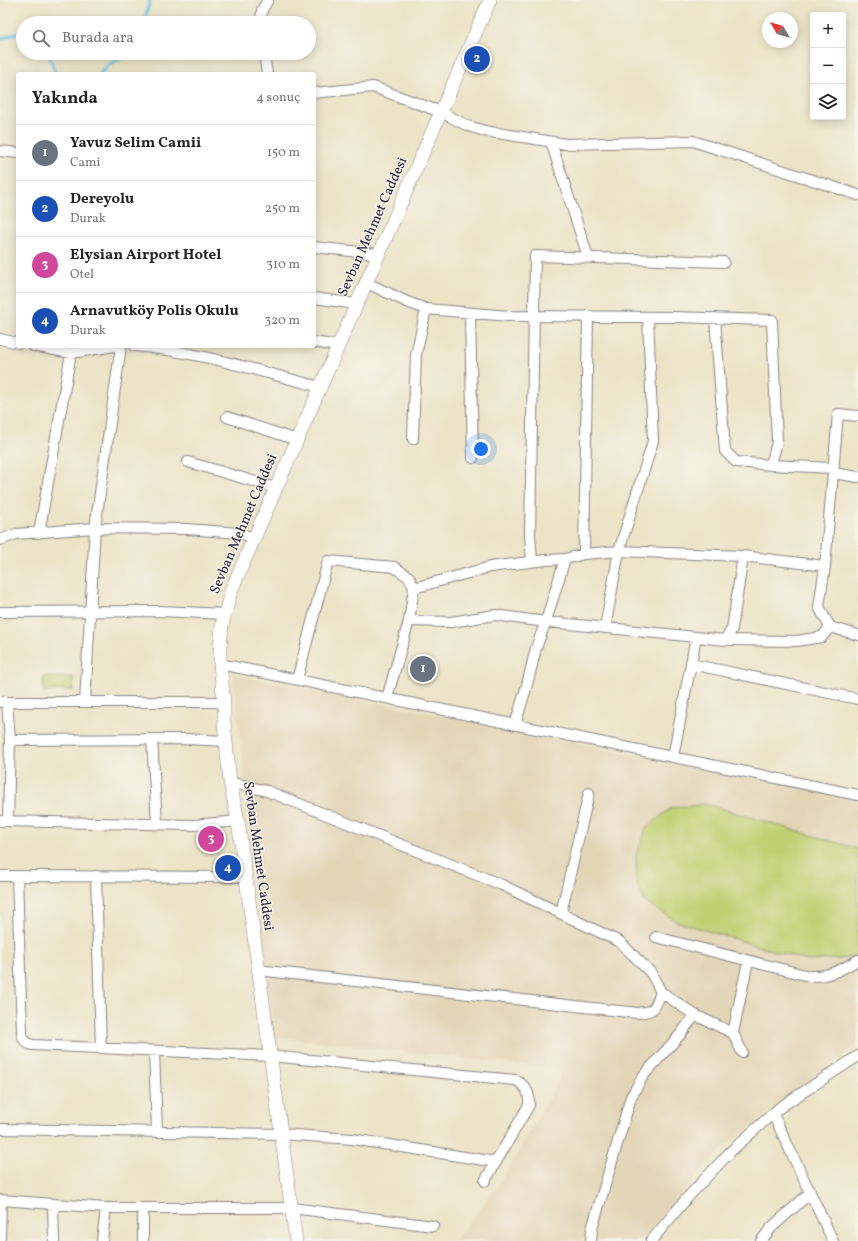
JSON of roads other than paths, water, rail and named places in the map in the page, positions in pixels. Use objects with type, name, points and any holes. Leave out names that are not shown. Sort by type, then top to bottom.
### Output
[{"type":"main road","name":"Sevban Mehmet Caddesi","points":[[296,1241],[238,821],[230,782],[220,664],[222,625],[231,591],[337,346],[490,0]]},
{"type":"street","points":[[262,16],[262,10],[268,0]]},
{"type":"street","points":[[265,60],[267,72]]},
{"type":"street","points":[[316,93],[373,87],[441,112],[468,126],[485,131],[566,144],[693,140],[858,195]]},
{"type":"street","points":[[551,142],[588,257]]},
{"type":"street","points":[[0,151],[16,153]]},
{"type":"street","points":[[316,247],[378,254]]},
{"type":"street","points":[[532,561],[530,535],[535,256],[724,262]]},
{"type":"street","points":[[366,282],[407,302],[426,309],[510,316],[772,320],[777,442],[771,465]]},
{"type":"street","points":[[316,298],[356,304]]},
{"type":"street","points":[[413,439],[416,355],[426,309]]},
{"type":"street","points":[[470,313],[473,458]]},
{"type":"street","points":[[584,554],[588,316]]},
{"type":"street","points":[[605,628],[619,551],[653,441],[648,317]]},
{"type":"street","points":[[715,318],[725,450],[736,462],[833,470],[858,477]]},
{"type":"street","points":[[0,339],[16,343]]},
{"type":"street","points":[[316,342],[337,346]]},
{"type":"street","points":[[42,348],[71,354],[87,348]]},
{"type":"street","points":[[85,702],[96,528],[121,348]]},
{"type":"street","points":[[159,348],[199,355],[320,387]]},
{"type":"street","points":[[39,533],[71,354]]},
{"type":"street","points":[[858,416],[838,414],[825,566],[819,607],[830,627],[858,635]]},
{"type":"street","points":[[227,417],[297,440]]},
{"type":"street","points":[[188,462],[276,488]]},
{"type":"street","points":[[0,540],[16,534],[96,528],[186,529],[239,533],[254,538]]},
{"type":"street","points":[[414,588],[490,567],[532,561],[564,559],[584,554],[619,551],[743,556],[825,566]]},
{"type":"street","points":[[725,640],[732,629],[743,556]]},
{"type":"street","points":[[516,725],[528,685],[536,648],[546,621],[564,559]]},
{"type":"street","points":[[297,680],[328,561],[394,568],[409,577],[414,588],[409,621],[387,698]]},
{"type":"street","points":[[0,612],[159,611],[225,614]]},
{"type":"street","points":[[409,621],[451,622],[495,615],[725,640],[796,641],[822,637],[830,627]]},
{"type":"street","points":[[673,757],[696,637]]},
{"type":"street","points":[[220,664],[858,795]]},
{"type":"street","points":[[691,664],[858,699]]},
{"type":"street","points":[[224,702],[4,702],[10,740],[4,821],[194,825],[238,821]]},
{"type":"street","points":[[10,740],[185,738],[227,741]]},
{"type":"street","points":[[152,739],[157,824]]},
{"type":"street","points":[[230,782],[268,791],[502,885],[620,942],[651,973],[660,992],[695,1015],[733,1033]]},
{"type":"street","points":[[560,913],[589,793]]},
{"type":"street","points":[[0,876],[245,877]]},
{"type":"street","points":[[17,876],[22,1033],[23,1039],[30,1044],[270,1056],[515,1080],[520,1082],[527,1089],[529,1094],[529,1105],[485,1181]]},
{"type":"street","points":[[96,876],[101,1048]]},
{"type":"street","points":[[656,937],[802,975],[816,977],[837,972],[858,960]]},
{"type":"street","points":[[742,1052],[733,1033],[748,961]]},
{"type":"street","points":[[258,970],[637,1013],[648,1012],[655,1007],[660,992]]},
{"type":"street","points":[[591,1241],[592,1229],[631,1097],[646,1071],[679,1036],[695,1015]]},
{"type":"street","points":[[154,1051],[157,1132]]},
{"type":"street","points":[[650,1241],[731,1151],[779,1108],[858,1056]]},
{"type":"street","points":[[773,1114],[833,1241]]},
{"type":"street","points":[[0,1129],[281,1134],[352,1139],[496,1162]]},
{"type":"street","points":[[762,1241],[771,1228],[810,1193]]},
{"type":"street","points":[[0,1238],[1,1200],[106,1208],[292,1208],[433,1226]]},
{"type":"street","points":[[53,1204],[54,1241]]},
{"type":"street","points":[[102,1241],[106,1208]]},
{"type":"street","points":[[143,1208],[143,1241]]},
{"type":"waterway","points":[[146,16],[150,0]]},
{"type":"waterway","points":[[0,39],[16,33]]},
{"type":"waterway","points":[[51,60],[55,72]]},
{"type":"waterway","points":[[102,72],[116,60]]},
{"type":"place","name":"Dereyolu","points":[[477,59]]},
{"type":"place","name":"Yavuz Selim Camii","points":[[423,669]]},
{"type":"place","name":"Elysian Airport Hotel","points":[[211,839]]},
{"type":"place","name":"Arnavutköy Polis Okulu","points":[[228,868]]}]
